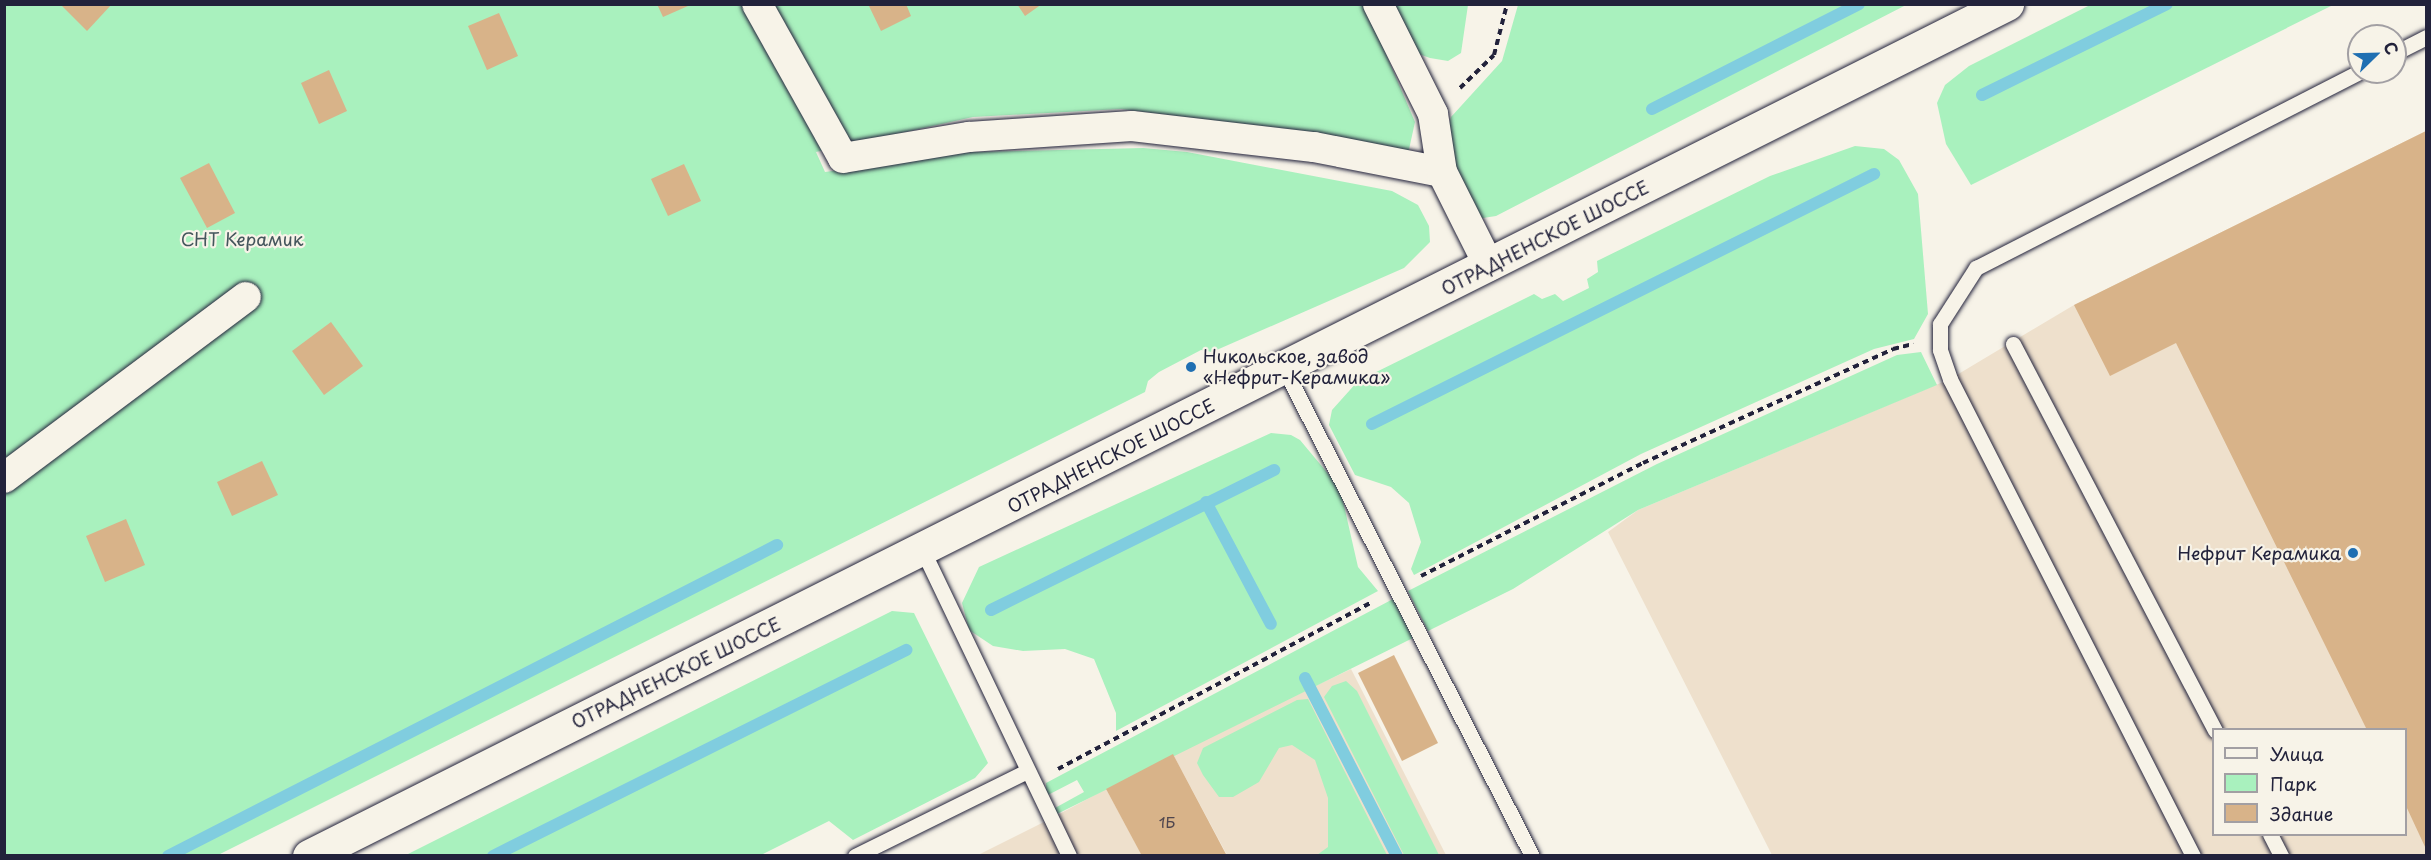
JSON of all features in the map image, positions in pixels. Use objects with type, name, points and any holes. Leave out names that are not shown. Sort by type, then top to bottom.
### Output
[{"type":"main road","name":"ОТРАДНЕНСКОЕ ШОССЕ","points":[[309,855],[923,551],[2007,4]]},
{"type":"street","points":[[757,4],[843,158],[969,137],[1132,126],[1314,147],[1442,172]]},
{"type":"street","points":[[1378,4],[1433,114],[1442,172],[1489,266]]},
{"type":"street","points":[[4,478],[246,297]]},
{"type":"lane","points":[[2407,47],[2427,37]]},
{"type":"lane","points":[[2193,855],[1950,379],[1940,350],[1940,324],[1976,268],[2347,78]]},
{"type":"lane","points":[[2013,344],[2214,728]]},
{"type":"lane","points":[[1284,368],[1532,855]]},
{"type":"lane","points":[[923,551],[1069,855]]},
{"type":"lane","points":[[855,855],[1027,771]]},
{"type":"lane","points":[[2271,836],[2281,855]]},
{"type":"path","points":[[1433,114],[1494,55],[1507,4]]},
{"type":"shaded area","points":[[2426,131],[2426,855],[1772,855],[1608,532],[1638,510],[1950,379],[2074,305]]},
{"type":"shaded area","points":[[1351,669],[1446,855],[1227,855],[1173,754]]},
{"type":"shaded area","points":[[1106,789],[1142,855],[976,856],[1050,819]]},
{"type":"green space","points":[[2092,4],[2333,5],[1971,185],[1946,144],[1937,103],[1945,85],[1969,66]]},
{"type":"green space","name":"СНТ Керамик","points":[[5,5],[1468,5],[1461,53],[1448,61],[1430,58],[1380,40],[1415,122],[1408,154],[1279,130],[1121,109],[973,117],[816,152],[825,172],[972,152],[1143,148],[1187,152],[1392,191],[1418,205],[1429,226],[1430,242],[1404,268],[1212,352],[1201,350],[1159,372],[1148,381],[1145,392],[218,855],[5,856]]},
{"type":"green space","points":[[1518,5],[1906,5],[1496,216],[1470,220],[1444,142],[1451,117],[1502,61]]},
{"type":"green space","points":[[1855,146],[1884,149],[1899,160],[1918,194],[1928,314],[1914,339],[1874,349],[1641,454],[1414,575],[1411,569],[1421,542],[1409,503],[1391,487],[1355,475],[1329,425],[1332,410],[1358,381],[1534,294],[1542,299],[1555,294],[1563,301],[1589,288],[1587,279],[1598,272],[1597,261],[1770,176]]},
{"type":"green space","points":[[1921,352],[1937,385],[1638,510],[1513,589],[1428,631],[1408,591],[1657,464],[1897,355]]},
{"type":"green space","points":[[1271,433],[1291,435],[1300,440],[1340,488],[1358,567],[1378,591],[1116,731],[1116,713],[1094,659],[1065,649],[1023,651],[993,646],[969,630],[962,603],[979,567]]},
{"type":"green space","points":[[1393,599],[1413,638],[1057,814],[1055,808],[1084,792],[1077,780],[1046,796],[1046,783]]},
{"type":"green space","points":[[892,611],[914,613],[988,763],[975,778],[853,840],[829,821],[761,855],[406,855]]},
{"type":"green space","points":[[1346,681],[1357,691],[1439,855],[1404,855],[1324,697],[1332,686]]},
{"type":"green space","points":[[1308,699],[1387,855],[1317,855],[1328,847],[1328,798],[1315,760],[1292,745],[1279,748],[1259,782],[1233,797],[1219,797],[1203,775],[1197,763],[1203,748],[1297,700]]},
{"type":"building","points":[[60,4],[112,4],[87,31]]},
{"type":"building","points":[[657,4],[687,4],[688,6],[663,17]]},
{"type":"building","points":[[868,4],[906,4],[911,16],[881,31]]},
{"type":"building","points":[[1017,4],[1042,4],[1025,16]]},
{"type":"building","points":[[499,13],[518,56],[487,70],[468,26]]},
{"type":"building","points":[[329,70],[347,111],[319,124],[301,83]]},
{"type":"building","name":"Нефрит Керамика","points":[[2426,131],[2426,849],[2407,808],[2407,728],[2366,728],[2176,343],[2110,376],[2074,305]]},
{"type":"building","points":[[209,163],[235,213],[207,228],[180,178]]},
{"type":"building","points":[[684,164],[701,201],[668,216],[651,179]]},
{"type":"building","points":[[331,322],[363,366],[324,395],[292,351]]},
{"type":"building","points":[[262,461],[278,495],[232,516],[217,482]]},
{"type":"building","points":[[126,519],[145,565],[105,582],[86,536]]},
{"type":"building","points":[[1394,655],[1438,743],[1402,761],[1358,673]]},
{"type":"building","points":[[1173,754],[1227,856],[1142,856],[1106,789]]},
{"type":"waterway","points":[[1652,109],[1859,4]]},
{"type":"waterway","points":[[1982,95],[2167,4]]},
{"type":"waterway","points":[[1372,424],[1874,174]]},
{"type":"waterway","points":[[991,610],[1274,470]]},
{"type":"waterway","points":[[1206,502],[1271,624]]},
{"type":"waterway","points":[[168,856],[777,545]]},
{"type":"waterway","points":[[493,856],[906,650]]},
{"type":"waterway","points":[[1305,678],[1397,856]]},
{"type":"place","name":"Никольское, завод «Нефрит-Керамика»","points":[[1191,367]]},
{"type":"place","name":"Нефрит Керамика","points":[[2353,553]]}]
